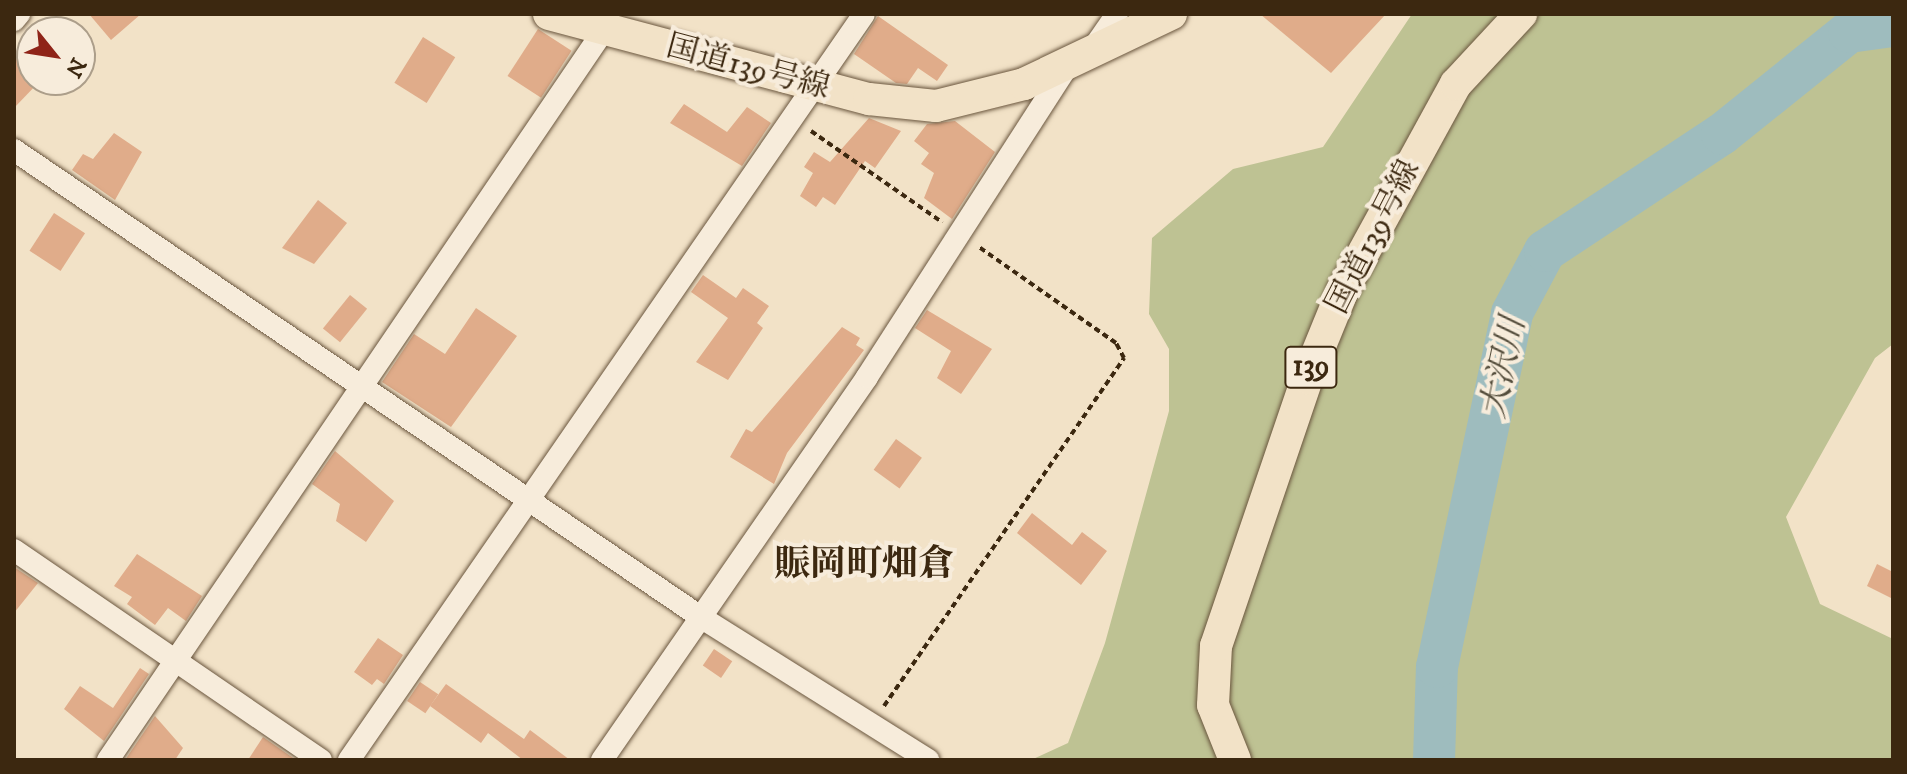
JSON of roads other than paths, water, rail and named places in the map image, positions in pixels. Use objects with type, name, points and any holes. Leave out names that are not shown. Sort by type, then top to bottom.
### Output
[{"type":"highway","name":"国道139号線","points":[[549,14],[815,85],[901,104],[959,105],[1080,58],[1171,14]]},
{"type":"highway","name":"国道139号線","points":[[1235,760],[1213,705],[1216,646],[1307,378],[1343,290],[1456,84],[1521,14]]},
{"type":"street","points":[[14,20],[19,14]]},
{"type":"street","points":[[349,760],[864,14]]},
{"type":"street","points":[[602,760],[702,618],[959,233],[1080,58],[1117,14]]},
{"type":"street","points":[[108,760],[604,30]]},
{"type":"street","points":[[17,160],[363,387],[702,618],[928,760]]},
{"type":"street","points":[[14,550],[177,658],[321,760]]},
{"type":"waterway","name":"大沢川","points":[[1434,760],[1437,667],[1512,313],[1545,251],[1722,134],[1849,32],[1893,26]]},
{"type":"district","name":"賑岡町畑倉","points":[[864,565]]}]
